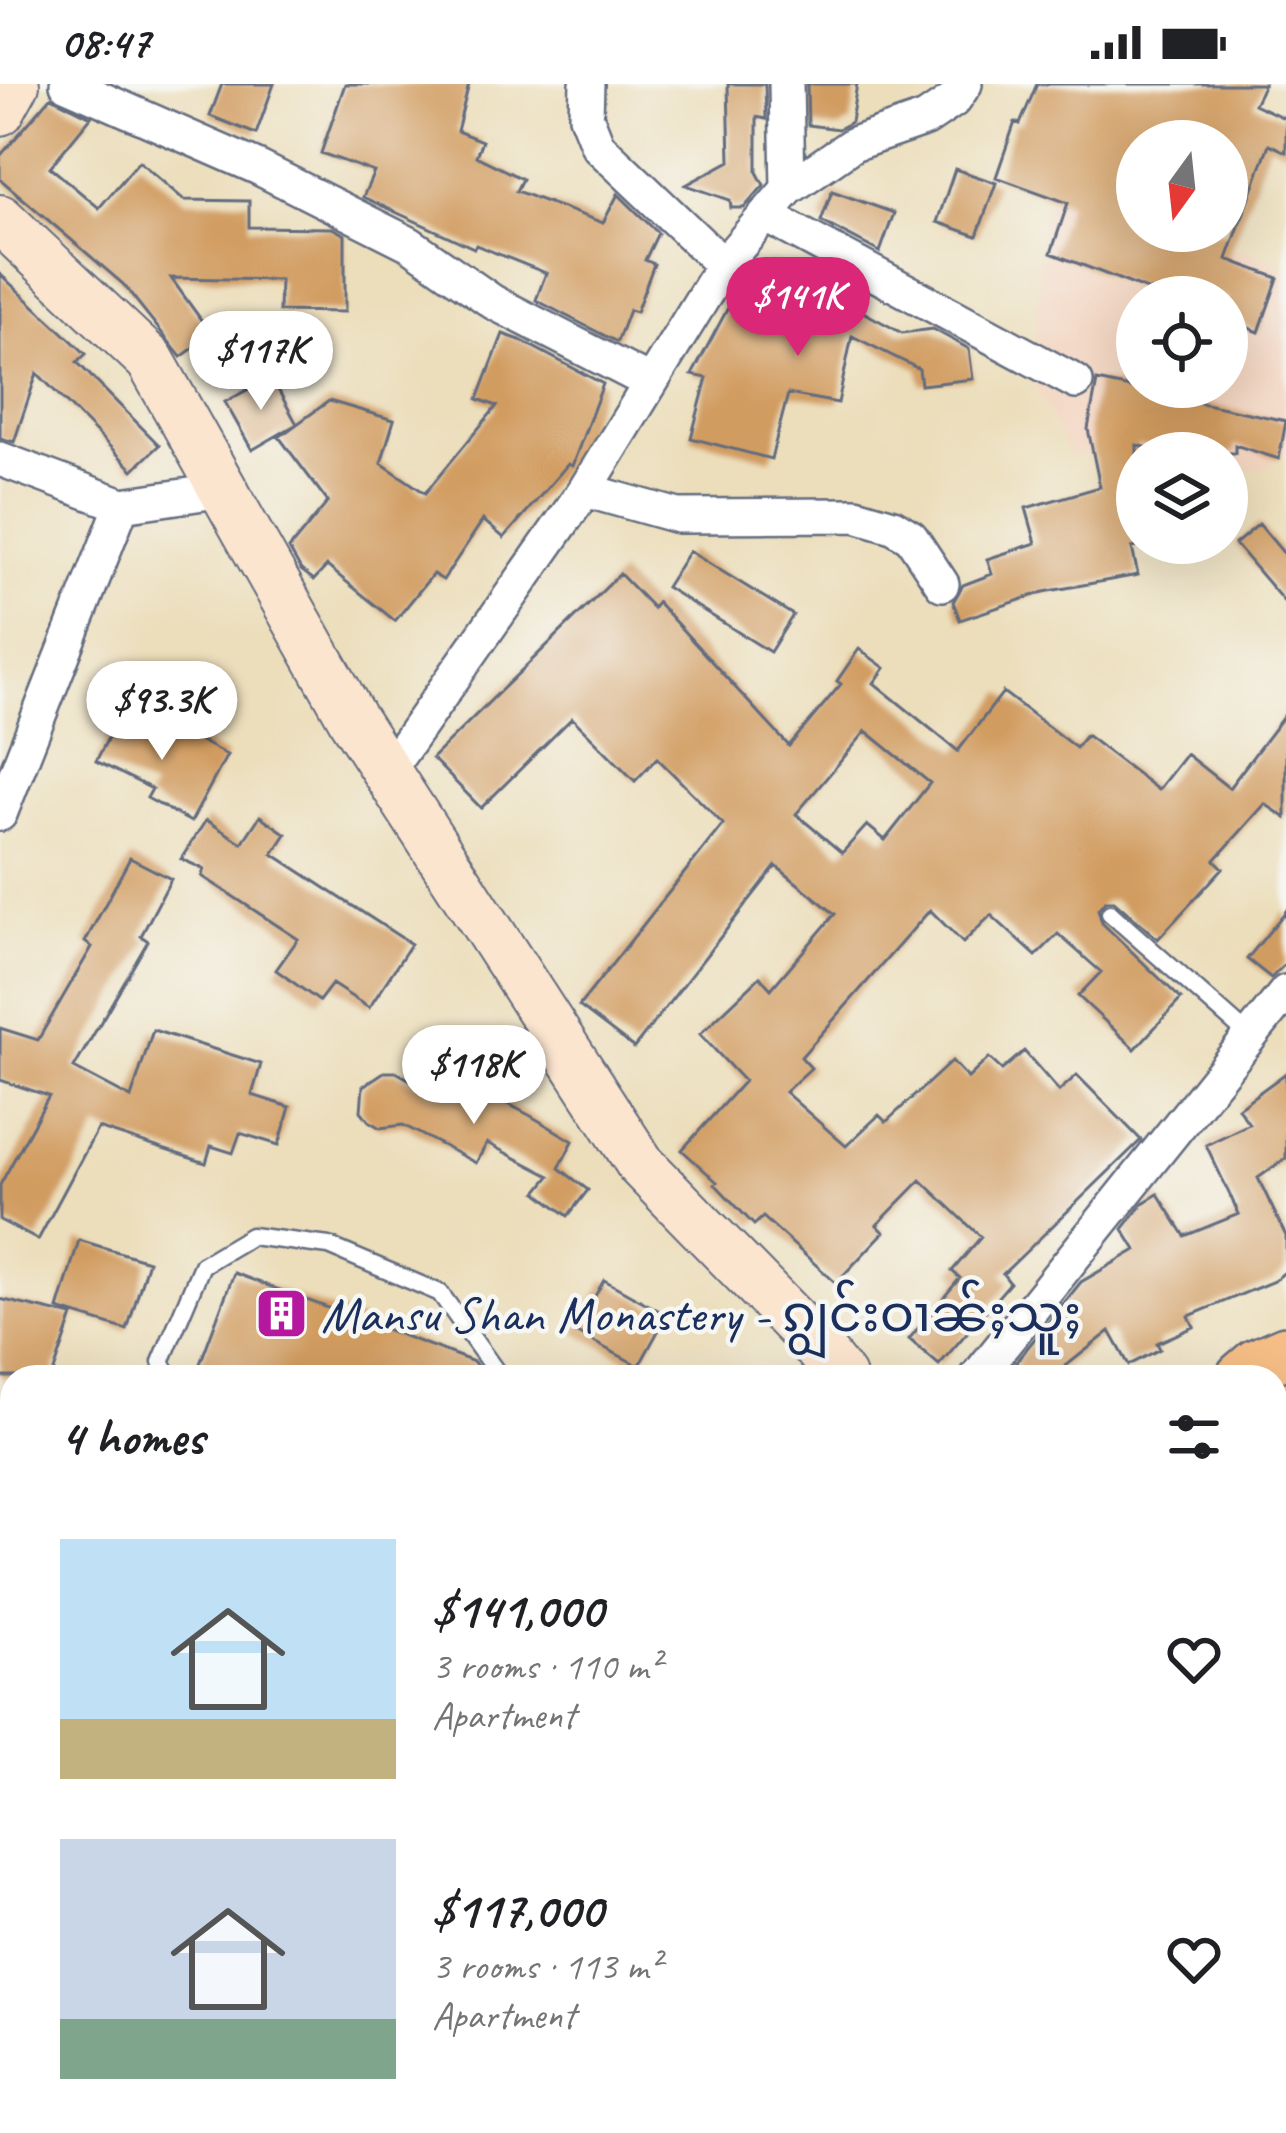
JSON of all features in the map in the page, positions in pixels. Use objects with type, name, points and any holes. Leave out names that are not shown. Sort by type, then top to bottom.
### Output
[{"type":"main road","points":[[1256,1365],[1286,1352]]},
{"type":"street","points":[[0,111],[15,84]]},
{"type":"street","points":[[67,84],[259,168],[410,244],[493,302],[649,382]]},
{"type":"street","points":[[587,84],[586,116],[598,146],[723,265]]},
{"type":"street","points":[[786,84],[788,189]]},
{"type":"street","points":[[387,772],[584,490],[723,265],[765,215],[788,189],[853,144],[926,119],[954,100],[965,84]]},
{"type":"street","points":[[765,215],[1076,382]]},
{"type":"street","points":[[0,219],[150,360],[353,720],[641,1165],[808,1357]]},
{"type":"street","points":[[0,459],[122,505],[224,490]]},
{"type":"street","points":[[584,490],[678,516],[856,514],[911,537],[942,584]]},
{"type":"street","points":[[0,814],[10,762],[122,505]]},
{"type":"street","points":[[987,1365],[1286,992]]},
{"type":"lane","points":[[1110,913],[1250,1036]]},
{"type":"lane","points":[[162,1365],[202,1265],[251,1236],[329,1246],[440,1293],[491,1365]]},
{"type":"shaded area","points":[[1060,190],[1116,220],[1116,252],[1247,252],[1274,261],[1286,278],[1286,452],[1262,470],[1248,469],[1248,432],[1116,432],[1116,458],[1069,455],[1032,380],[1044,206]]},
{"type":"building","points":[[222,84],[274,84],[256,134],[210,116]]},
{"type":"building","points":[[345,84],[469,84],[457,131],[482,141],[476,156],[522,179],[516,191],[603,223],[618,194],[658,233],[645,260],[654,264],[636,312],[629,310],[617,342],[536,300],[546,273],[474,248],[363,197],[374,172],[321,153]]},
{"type":"building","points":[[728,84],[765,84],[766,119],[757,117],[757,172],[764,185],[744,208],[731,208],[730,200],[686,185],[730,161]]},
{"type":"building","points":[[807,84],[857,84],[851,122],[838,129],[808,125]]},
{"type":"building","points":[[1037,84],[1264,84],[1254,104],[1286,119],[1286,152],[1269,144],[1248,202],[1248,120],[1116,120],[1116,252],[1230,252],[1227,259],[1278,278],[1259,332],[1248,328],[1248,276],[1116,278],[1051,253],[1068,203],[996,177],[1015,122],[1020,124]]},
{"type":"building","points":[[51,97],[91,117],[50,167],[99,208],[139,161],[184,200],[249,201],[249,227],[332,228],[345,235],[345,312],[279,311],[280,280],[171,278],[212,335],[181,357],[123,284],[0,179],[0,156]]},
{"type":"building","points":[[955,169],[996,183],[977,236],[937,222]]},
{"type":"building","points":[[832,191],[894,213],[880,252],[821,221]]},
{"type":"building","points":[[770,262],[902,333],[933,329],[969,349],[973,379],[921,385],[919,369],[852,336],[838,403],[788,394],[771,459],[691,438],[707,378],[692,375],[730,304],[743,312]]},
{"type":"building","points":[[0,274],[86,354],[77,362],[159,445],[133,470],[37,373],[14,442],[0,438]]},
{"type":"building","points":[[503,334],[603,384],[572,466],[568,464],[504,538],[483,520],[443,580],[433,574],[395,621],[327,566],[314,580],[301,570],[289,549],[328,502],[279,437],[329,401],[394,420],[381,463],[425,493],[497,406],[478,399]]},
{"type":"building","points":[[271,377],[297,424],[252,450],[225,402]]},
{"type":"building","points":[[1097,381],[1116,385],[1116,408],[1225,408],[1286,421],[1279,459],[1248,449],[1248,432],[1116,432],[1116,564],[1136,564],[1138,575],[1044,592],[960,620],[953,602],[963,585],[992,574],[987,559],[1036,543],[1026,508],[1100,487],[1088,429]]},
{"type":"building","points":[[1259,524],[1286,556],[1286,604],[1248,559],[1248,533]]},
{"type":"building","points":[[689,551],[793,615],[770,652],[666,587]]},
{"type":"building","points":[[620,574],[653,608],[657,602],[789,746],[841,684],[837,681],[859,649],[885,668],[874,683],[958,751],[1003,692],[1076,748],[1086,735],[1158,790],[1186,754],[1229,788],[1286,713],[1286,818],[1265,804],[1215,860],[1223,868],[1158,939],[1114,901],[1105,901],[1098,909],[1102,923],[1181,999],[1135,1049],[1078,996],[1101,972],[1058,934],[1036,956],[991,915],[963,943],[930,910],[801,1057],[811,1068],[785,1092],[846,1146],[879,1115],[886,1122],[952,1061],[968,1078],[989,1058],[1002,1070],[1024,1051],[1059,1091],[1077,1075],[1141,1140],[1003,1274],[1010,1283],[939,1365],[909,1339],[960,1278],[952,1271],[981,1237],[921,1180],[877,1225],[884,1232],[836,1283],[763,1217],[754,1225],[682,1150],[744,1081],[700,1034],[760,977],[771,989],[835,914],[776,866],[634,1048],[579,1006],[723,824],[657,758],[635,781],[572,718],[481,808],[432,758]],"holes":[[[866,731],[930,783],[885,840],[867,825],[842,853],[796,814]]]},
{"type":"building","points":[[124,707],[227,755],[191,822],[147,798],[152,789],[96,761]]},
{"type":"building","points":[[260,816],[286,834],[273,854],[411,944],[369,1008],[332,984],[319,1001],[276,970],[298,939],[202,876],[204,869],[181,859],[206,820],[242,843]]},
{"type":"building","points":[[130,858],[171,879],[141,936],[148,941],[74,1068],[131,1098],[153,1030],[261,1064],[252,1095],[290,1107],[279,1145],[240,1133],[233,1153],[211,1146],[206,1163],[98,1128],[38,1240],[0,1220],[0,1185],[49,1096],[0,1080],[0,1028],[38,1040],[92,947],[85,942]]},
{"type":"building","points":[[1286,911],[1286,963],[1271,978],[1247,959]]},
{"type":"building","points":[[384,1072],[396,1072],[436,1094],[447,1072],[531,1116],[573,1141],[559,1168],[588,1190],[568,1216],[537,1192],[550,1176],[487,1143],[476,1163],[403,1125],[380,1128],[361,1111],[363,1086]]},
{"type":"building","points":[[1286,1073],[1286,1158],[1258,1178],[1286,1236],[1286,1271],[1274,1281],[1189,1316],[1194,1327],[1157,1343],[1160,1349],[1129,1365],[1110,1331],[1067,1365],[1017,1365],[1081,1282],[1136,1250],[1123,1229],[1143,1203],[1158,1194],[1185,1236],[1239,1214],[1206,1145],[1249,1124],[1238,1108]]},
{"type":"building","points":[[79,1240],[148,1261],[127,1330],[58,1309]]},
{"type":"building","name":"Mansu Shan Monastery - ၵျွင်းဝၢၼ်ႈသူႈ","points":[[234,1273],[476,1365],[200,1365]]},
{"type":"building","points":[[604,1280],[667,1315],[640,1365],[575,1332]]},
{"type":"building","points":[[0,1299],[73,1316],[56,1365],[0,1365]]},
{"type":"place","name":"Mansu Shan Monastery - ၵျွင်းဝၢၼ်ႈသူႈ","points":[[282,1314]]}]
